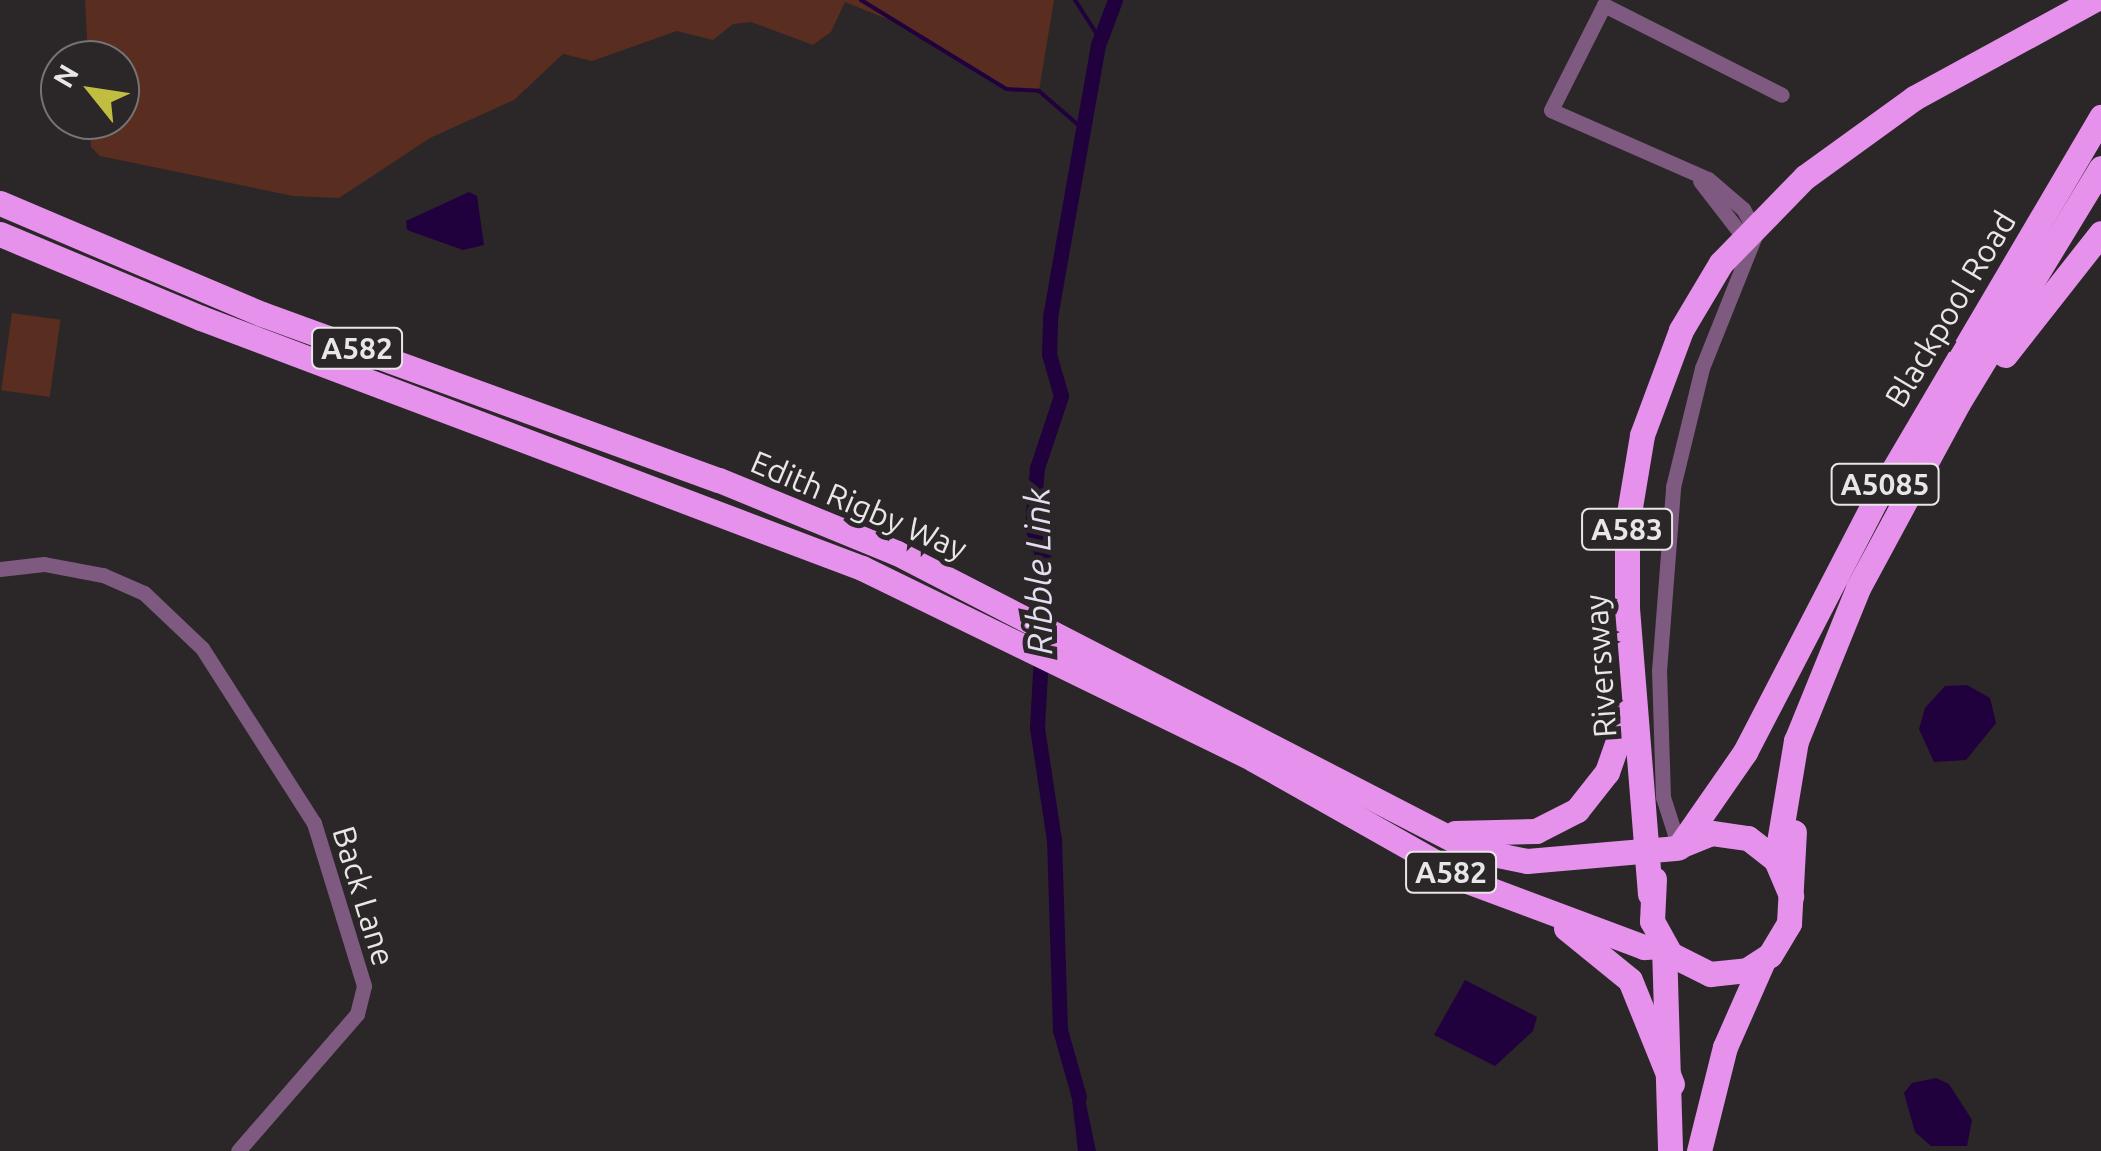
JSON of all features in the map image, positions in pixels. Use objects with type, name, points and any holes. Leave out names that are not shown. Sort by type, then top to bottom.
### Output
[{"type":"highway","name":"Riversway","points":[[1650,894],[1632,678],[1627,525],[1642,435],[1681,330],[1749,232],[1805,177],[1888,115],[2094,0]]},
{"type":"highway","name":"Blackpool Road","points":[[1678,847],[1762,720],[1874,501],[2101,117]]},
{"type":"highway","name":"Blackpool Road","points":[[1776,860],[1786,783],[1813,694],[1858,588],[1958,403],[2101,168]]},
{"type":"highway","name":"Edith Rigby Way","points":[[0,203],[262,314],[720,480],[896,553],[1255,748],[1380,834],[1527,906],[1644,946],[1664,946]]},
{"type":"highway","points":[[1958,403],[1984,384],[2101,233]]},
{"type":"highway","name":"Edith Rigby Way","points":[[0,234],[201,318],[719,511],[896,584],[1426,830],[1505,860],[1678,847]]},
{"type":"highway","points":[[1426,830],[1511,835],[1536,831],[1577,810],[1608,772],[1632,678]]},
{"type":"highway","points":[[1699,1151],[1725,1047],[1763,961],[1786,932],[1797,785],[1813,694]]},
{"type":"highway","points":[[1763,961],[1738,973],[1710,974],[1684,965],[1664,946],[1652,921],[1650,894],[1660,868],[1678,847],[1703,835],[1730,834],[1756,842],[1776,860],[1791,896]]},
{"type":"highway","points":[[1527,906],[1590,944],[1630,980],[1672,1084]]},
{"type":"highway","points":[[1664,946],[1672,1084],[1670,1151]]},
{"type":"street","points":[[1749,232],[1725,192],[1551,110],[1604,6],[1782,95]]},
{"type":"street","name":"Riversway","points":[[1678,847],[1665,809],[1659,671],[1673,487],[1702,368],[1756,246],[1749,232]]},
{"type":"street","name":"Back Lane","points":[[0,568],[44,564],[103,576],[144,593],[202,648],[314,824],[364,986],[357,1014],[238,1151]]},
{"type":"street","points":[[1665,809],[1703,814]]},
{"type":"shaded area","points":[[85,0],[1054,0],[1039,91],[1006,89],[900,24],[845,2],[831,32],[813,45],[751,22],[733,24],[713,40],[677,31],[592,61],[563,54],[514,100],[430,138],[339,198],[293,196],[100,156],[91,147],[91,140],[140,140],[140,40],[87,40]]},
{"type":"shaded area","points":[[469,192],[477,196],[484,245],[463,250],[407,230],[406,221]]},
{"type":"shaded area","points":[[12,313],[61,320],[50,397],[1,390]]},
{"type":"shaded area","points":[[1967,685],[1990,698],[1996,723],[1966,760],[1934,762],[1919,729],[1925,708],[1945,686]]},
{"type":"shaded area","points":[[1465,980],[1537,1017],[1533,1031],[1495,1066],[1434,1035]]},
{"type":"shaded area","points":[[1936,1078],[1949,1084],[1972,1120],[1967,1146],[1931,1146],[1915,1132],[1904,1093],[1912,1083]]},
{"type":"shaded area","points":[[1080,1079],[1096,1151],[1078,1151],[1070,1082]]},
{"type":"waterway","points":[[861,0],[1006,89],[1039,91],[1083,129]]},
{"type":"waterway","points":[[1075,0],[1100,39]]},
{"type":"waterway","name":"Ribble Link","points":[[1079,1097],[1060,1030],[1054,840],[1037,727],[1046,565],[1032,527],[1037,468],[1061,396],[1049,354],[1050,317],[1098,45],[1115,0]]}]
